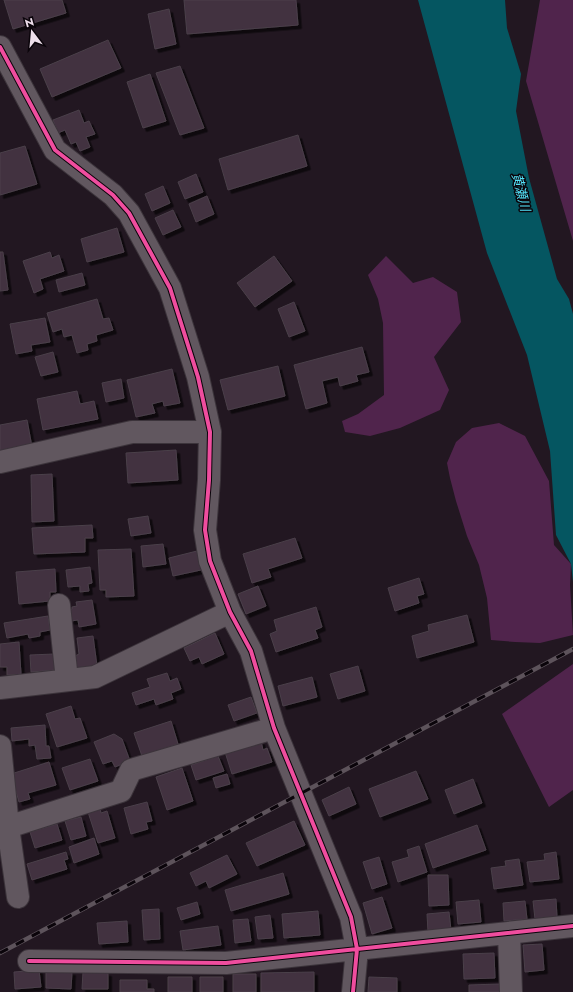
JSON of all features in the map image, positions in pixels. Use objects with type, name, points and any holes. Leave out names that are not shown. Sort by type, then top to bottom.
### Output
[{"type":"street","points":[[0,47],[55,150],[113,195],[129,213],[170,288],[198,377],[210,432],[209,480],[205,530],[210,562],[230,612],[251,651],[274,728],[351,917],[357,950],[353,992]]},
{"type":"street","points":[[0,462],[132,432],[210,432]]},
{"type":"street","points":[[59,605],[67,680]]},
{"type":"street","points":[[0,688],[95,677],[230,612]]},
{"type":"street","points":[[8,827],[121,791],[131,770],[274,728]]},
{"type":"street","points":[[0,746],[8,827],[18,897]]},
{"type":"street","points":[[29,961],[226,964],[573,926]]},
{"type":"street","points":[[509,933],[511,992]]},
{"type":"shaded area","points":[[540,0],[573,0],[573,241],[526,81]]},
{"type":"shaded area","points":[[386,256],[413,283],[433,277],[457,292],[461,322],[434,357],[449,390],[440,410],[400,428],[370,436],[345,432],[342,421],[358,414],[384,395],[383,323],[378,299],[368,275]]},
{"type":"shaded area","points":[[499,423],[525,436],[549,481],[554,545],[571,564],[570,585],[573,635],[540,643],[491,640],[487,598],[479,565],[467,536],[456,501],[447,463],[456,442],[472,428]]},
{"type":"shaded area","points":[[573,664],[573,790],[549,807],[502,714]]},
{"type":"water","name":"黄瀬川","points":[[418,0],[505,0],[507,28],[521,74],[516,111],[529,178],[557,279],[569,299],[573,314],[573,582],[571,564],[556,535],[550,451],[527,355],[487,253]]},
{"type":"building","points":[[4,0],[62,0],[66,13],[13,29]]},
{"type":"building","points":[[184,0],[296,0],[298,25],[187,34]]},
{"type":"building","points":[[169,9],[176,44],[155,49],[148,14]]},
{"type":"building","points":[[108,40],[121,68],[52,97],[40,69]]},
{"type":"building","points":[[180,66],[204,128],[180,135],[156,73]]},
{"type":"building","points":[[150,74],[166,121],[143,128],[127,82]]},
{"type":"building","points":[[79,110],[84,123],[89,121],[95,134],[86,137],[90,147],[80,151],[76,142],[71,144],[65,130],[58,133],[53,120]]},
{"type":"building","points":[[298,135],[307,166],[228,190],[219,159]]},
{"type":"building","points":[[25,146],[37,184],[0,195],[0,153]]},
{"type":"building","points":[[196,174],[203,192],[185,199],[178,182]]},
{"type":"building","points":[[163,186],[170,203],[152,211],[145,194]]},
{"type":"building","points":[[207,196],[214,214],[196,222],[189,204]]},
{"type":"building","points":[[173,210],[181,227],[163,235],[155,218]]},
{"type":"building","points":[[117,228],[124,252],[87,262],[81,239]]},
{"type":"building","points":[[0,252],[3,252],[8,290],[0,291]]},
{"type":"building","points":[[50,252],[52,258],[59,255],[64,271],[40,279],[43,289],[34,293],[23,261]]},
{"type":"building","points":[[274,256],[292,281],[255,307],[237,283]]},
{"type":"building","points":[[82,273],[85,285],[59,292],[56,280]]},
{"type":"building","points":[[97,299],[103,319],[109,318],[113,330],[96,335],[97,341],[87,344],[88,350],[77,353],[72,335],[64,337],[62,329],[53,332],[47,313]]},
{"type":"building","points":[[294,302],[305,331],[289,337],[278,309]]},
{"type":"building","points":[[45,318],[50,342],[31,345],[32,351],[16,354],[10,324]]},
{"type":"building","points":[[362,347],[369,372],[356,375],[358,381],[340,386],[338,377],[322,381],[327,403],[306,409],[294,365]]},
{"type":"building","points":[[53,352],[58,372],[41,376],[35,357]]},
{"type":"building","points":[[278,366],[285,396],[228,410],[220,380]]},
{"type":"building","points":[[172,369],[180,403],[164,406],[163,401],[152,404],[155,413],[136,417],[127,380]]},
{"type":"building","points":[[121,379],[124,398],[106,402],[102,383]]},
{"type":"building","points":[[77,391],[80,404],[94,401],[98,419],[43,430],[37,399]]},
{"type":"building","points":[[27,420],[32,447],[0,454],[0,425]]},
{"type":"building","points":[[176,450],[178,480],[128,483],[126,453]]},
{"type":"building","points":[[52,474],[54,521],[32,522],[31,475]]},
{"type":"building","points":[[148,516],[151,533],[131,536],[128,519]]},
{"type":"building","points":[[92,525],[93,538],[85,538],[85,552],[34,554],[32,528]]},
{"type":"building","points":[[295,538],[302,558],[268,569],[271,577],[252,583],[243,554]]},
{"type":"building","points":[[163,544],[166,564],[143,567],[141,546]]},
{"type":"building","points":[[131,549],[134,596],[106,597],[106,590],[100,590],[98,550]]},
{"type":"building","points":[[197,551],[201,570],[173,576],[169,558]]},
{"type":"building","points":[[90,567],[92,583],[88,584],[89,591],[80,592],[80,586],[68,587],[66,570]]},
{"type":"building","points":[[55,569],[56,592],[50,592],[50,601],[19,604],[16,572]]},
{"type":"building","points":[[419,578],[424,594],[417,596],[419,603],[395,611],[388,588]]},
{"type":"building","points":[[258,586],[266,606],[246,614],[238,594]]},
{"type":"building","points":[[92,600],[96,624],[79,627],[78,620],[71,621],[69,610],[72,609],[72,607],[77,606],[76,602]]},
{"type":"building","points":[[316,607],[322,627],[315,630],[318,638],[276,652],[270,634],[277,631],[274,620]]},
{"type":"building","points":[[467,615],[474,642],[417,658],[412,636],[429,631],[428,625]]},
{"type":"building","points":[[48,616],[50,630],[40,632],[40,636],[29,638],[28,634],[7,638],[4,623]]},
{"type":"building","points":[[215,633],[224,654],[202,664],[199,657],[190,661],[184,648]]},
{"type":"building","points":[[93,636],[97,666],[76,669],[75,656],[79,654],[77,638]]},
{"type":"building","points":[[19,642],[21,674],[7,675],[7,667],[0,667],[0,644]]},
{"type":"building","points":[[54,654],[55,670],[31,672],[30,655]]},
{"type":"building","points":[[358,666],[365,691],[338,699],[330,674]]},
{"type":"building","points":[[167,673],[170,681],[177,678],[181,689],[171,693],[173,699],[156,705],[154,699],[136,705],[132,693],[150,687],[147,679]]},
{"type":"building","points":[[312,677],[317,697],[283,706],[278,686]]},
{"type":"building","points":[[251,697],[257,713],[234,721],[228,705]]},
{"type":"building","points":[[71,706],[75,719],[80,718],[87,738],[57,747],[46,714]]},
{"type":"building","points":[[171,721],[178,744],[142,756],[134,733]]},
{"type":"building","points":[[45,725],[46,746],[49,746],[51,758],[37,759],[35,745],[29,746],[29,739],[12,741],[11,728]]},
{"type":"building","points":[[114,734],[122,739],[130,761],[115,767],[112,761],[103,764],[94,742]]},
{"type":"building","points":[[261,741],[263,750],[267,748],[272,762],[232,774],[225,752]]},
{"type":"building","points":[[218,756],[224,771],[196,780],[191,765]]},
{"type":"building","points":[[90,759],[98,781],[70,790],[62,768]]},
{"type":"building","points":[[49,762],[56,785],[28,793],[30,799],[19,802],[11,774]]},
{"type":"building","points":[[182,768],[193,801],[167,810],[156,777]]},
{"type":"building","points":[[416,771],[428,799],[380,817],[369,789]]},
{"type":"building","points":[[227,774],[230,784],[216,788],[213,778]]},
{"type":"building","points":[[473,779],[482,803],[454,814],[445,790]]},
{"type":"building","points":[[349,787],[356,804],[329,816],[322,800]]},
{"type":"building","points":[[147,802],[152,821],[146,822],[148,829],[131,834],[124,808]]},
{"type":"building","points":[[100,809],[101,813],[107,811],[115,838],[98,843],[88,812]]},
{"type":"building","points":[[81,817],[86,836],[71,840],[65,821]]},
{"type":"building","points":[[294,821],[305,845],[257,866],[246,843]]},
{"type":"building","points":[[57,824],[62,840],[35,848],[30,832]]},
{"type":"building","points":[[477,825],[486,850],[433,868],[425,844]]},
{"type":"building","points":[[94,838],[99,854],[74,863],[69,847]]},
{"type":"building","points":[[419,846],[427,872],[398,882],[392,862],[409,857],[407,850]]},
{"type":"building","points":[[66,852],[68,859],[64,860],[67,869],[32,880],[27,864]]},
{"type":"building","points":[[556,852],[559,879],[530,882],[527,862],[545,860],[544,854]]},
{"type":"building","points":[[227,855],[237,874],[209,888],[206,881],[196,886],[190,873]]},
{"type":"building","points":[[379,857],[387,884],[372,889],[363,862]]},
{"type":"building","points":[[519,859],[523,885],[494,889],[491,868],[506,866],[505,861]]},
{"type":"building","points":[[283,873],[289,894],[231,911],[225,890]]},
{"type":"building","points":[[428,875],[448,875],[449,905],[429,906]]},
{"type":"building","points":[[382,897],[392,928],[372,934],[363,903]]},
{"type":"building","points":[[556,899],[557,917],[535,919],[533,901]]},
{"type":"building","points":[[479,900],[481,922],[458,924],[456,902]]},
{"type":"building","points":[[525,901],[527,919],[504,921],[503,903]]},
{"type":"building","points":[[197,902],[200,914],[181,920],[177,908]]},
{"type":"building","points":[[159,909],[160,939],[144,940],[142,910]]},
{"type":"building","points":[[318,911],[320,935],[284,938],[282,914]]},
{"type":"building","points":[[449,912],[451,930],[428,932],[427,914]]},
{"type":"building","points":[[270,915],[273,938],[258,939],[255,917]]},
{"type":"building","points":[[248,919],[251,941],[235,943],[233,920]]},
{"type":"building","points":[[127,921],[128,942],[99,944],[97,923]]},
{"type":"building","points":[[218,926],[221,945],[183,950],[180,931]]},
{"type":"building","points":[[542,944],[544,970],[525,972],[523,945]]},
{"type":"building","points":[[494,953],[495,978],[464,979],[463,954]]},
{"type":"building","points":[[39,970],[41,987],[15,989],[14,972]]},
{"type":"building","points":[[46,972],[72,972],[71,989],[46,988]]},
{"type":"building","points":[[83,972],[108,973],[108,989],[82,989]]},
{"type":"building","points":[[314,972],[314,992],[261,992],[261,973]]},
{"type":"building","points":[[233,974],[256,974],[256,992],[233,992]]},
{"type":"building","points":[[168,977],[192,977],[192,992],[168,992]]},
{"type":"building","points":[[200,977],[223,977],[223,992],[200,992]]},
{"type":"building","points":[[369,977],[397,978],[397,992],[368,992]]},
{"type":"building","points":[[120,980],[147,980],[147,989],[154,989],[154,992],[120,992]]},
{"type":"building","points":[[500,984],[500,992],[469,992],[469,985]]},
{"type":"railway","points":[[0,953],[573,649]]},
{"type":"cycle path","points":[[0,47],[55,150],[113,195],[129,213],[170,288],[198,377],[210,432],[209,480],[205,530],[210,561],[230,612],[251,651],[274,728],[351,917],[357,949],[353,992]]},
{"type":"cycle path","points":[[29,961],[226,963],[573,926]]}]
